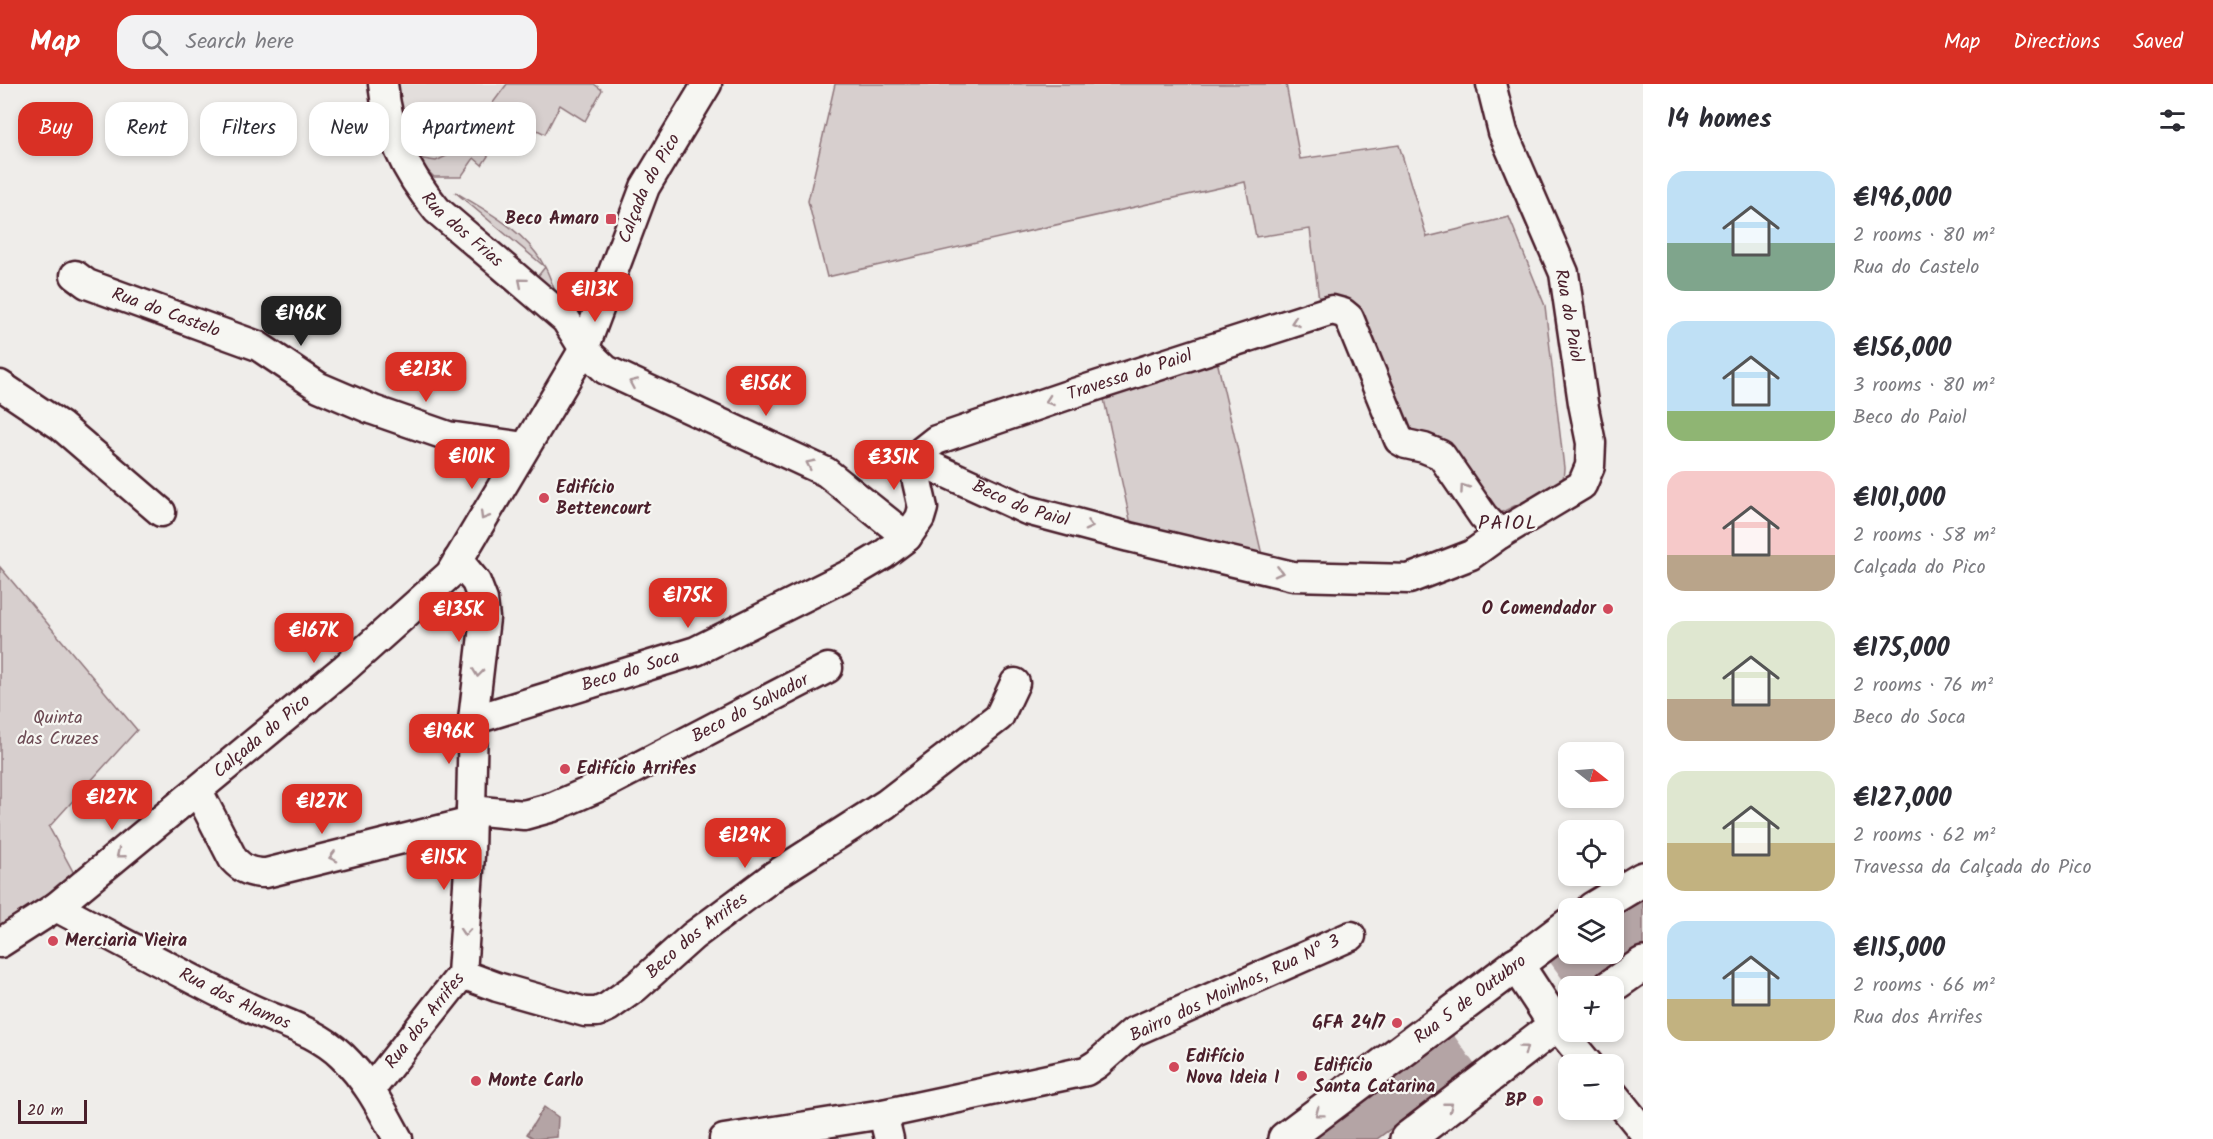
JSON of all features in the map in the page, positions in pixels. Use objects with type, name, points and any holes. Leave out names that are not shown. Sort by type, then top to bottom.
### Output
[{"type":"main road","points":[[1611,898],[1643,879]]},
{"type":"main road","name":"Rua 5 de Outubro","points":[[1285,1139],[1558,933]]},
{"type":"main road","points":[[1516,964],[1558,1015]]},
{"type":"main road","points":[[1624,977],[1643,964]]},
{"type":"main road","points":[[1407,1139],[1558,1023]]},
{"type":"street","name":"Rua dos Frias","points":[[383,84],[392,134],[408,171],[420,189],[437,210],[566,320],[584,349]]},
{"type":"street","name":"Calçada do Pico","points":[[0,943],[56,907],[345,668],[450,574],[584,349],[645,187],[707,84]]},
{"type":"street","name":"Rua do Paiol","points":[[1491,84],[1503,132],[1564,273],[1582,403],[1591,443],[1590,466],[1582,485]]},
{"type":"street","name":"Rua do Castelo","points":[[75,275],[87,284],[258,346],[319,387],[373,411],[448,436],[524,447]]},
{"type":"street","name":"Travessa do Paiol","points":[[918,460],[922,451],[936,440],[1332,310],[1343,313],[1349,318],[1399,440],[1441,455],[1483,516],[1500,534]]},
{"type":"street","points":[[584,349],[606,370],[826,472],[907,537],[915,527],[923,508],[916,477],[918,460]]},
{"type":"street","points":[[0,386],[61,426],[161,512]]},
{"type":"street","name":"Beco do Paiol","points":[[918,460],[1027,510],[1293,576],[1409,579],[1471,555],[1500,534],[1582,485]]},
{"type":"street","name":"Beco do Soca","points":[[473,720],[696,651],[856,571],[907,537]]},
{"type":"street","name":"Rua dos Arrifes","points":[[371,1089],[462,974],[471,816],[473,720],[485,618],[483,600],[476,582],[458,560]]},
{"type":"street","name":"Beco do Salvador","points":[[198,790],[233,859],[241,868],[254,873],[266,873],[471,816],[524,814],[553,807],[601,786],[828,668]]},
{"type":"street","name":"Beco dos Arrifes","points":[[462,974],[497,987],[585,1012],[597,1012],[608,1007],[636,987],[693,936],[757,889],[886,804],[999,717],[1015,683]]},
{"type":"street","name":"Rua dos Alamos","points":[[56,907],[251,1008],[300,1028],[323,1041],[342,1056],[371,1089],[398,1139]]},
{"type":"street","name":"Bairro dos Moinhos, Rua Nº 3","points":[[724,1139],[886,1126],[1086,1071],[1133,1032],[1351,936]]},
{"type":"street","points":[[1624,1107],[1643,1131]]},
{"type":"shaded area","points":[[395,84],[507,84],[494,102],[401,102],[401,107]]},
{"type":"shaded area","points":[[420,156],[447,156],[436,161],[423,159]]},
{"type":"shaded area","points":[[1643,898],[1643,946],[1624,959],[1624,909]]},
{"type":"shaded area","points":[[1558,952],[1558,964],[1616,964],[1598,976],[1558,976],[1558,1003],[1377,1139],[1303,1139]]},
{"type":"shaded area","points":[[544,1107],[558,1117],[557,1137],[535,1139],[527,1134]]},
{"type":"green space","points":[[507,84],[594,84],[602,90],[585,121],[560,105],[545,134],[536,129],[536,102],[494,102]]},
{"type":"green space","points":[[835,84],[1286,84],[1300,159],[1399,145],[1427,237],[1509,217],[1545,306],[1564,468],[1563,482],[1494,516],[1405,431],[1353,310],[1320,308],[1310,229],[1256,237],[1245,182],[827,277],[808,201]]},
{"type":"green space","points":[[416,156],[436,161],[446,156],[488,156],[482,165],[474,158],[461,177],[434,177]]},
{"type":"green space","points":[[455,192],[494,215],[518,234],[529,244],[545,267]]},
{"type":"green space","points":[[545,267],[548,273],[559,300],[534,281]]},
{"type":"green space","points":[[1215,352],[1262,555],[1132,529],[1102,390]]},
{"type":"green space","name":"Quinta das Cruzes","points":[[0,567],[137,730],[49,827],[77,879],[0,925]]},
{"type":"pier","points":[[1547,958],[1560,976],[1558,976],[1558,1003],[1475,1065],[1450,1030]]},
{"type":"place","name":"Beco Amaro","points":[[611,219]]},
{"type":"place","name":"Edifício Bettencourt","points":[[544,498]]},
{"type":"place","name":"O Comendador","points":[[1608,609]]},
{"type":"place","name":"Edifício Arrifes","points":[[565,769]]},
{"type":"place","name":"Merciaria Vieira","points":[[53,941]]},
{"type":"place","name":"GFA 24/7","points":[[1397,1023]]},
{"type":"place","name":"Edifício Nova Ideia I","points":[[1174,1067]]},
{"type":"place","name":"Edifício Santa Catarina","points":[[1302,1076]]},
{"type":"place","name":"Monte Carlo","points":[[476,1081]]},
{"type":"place","name":"BP","points":[[1538,1101]]},
{"type":"district","name":"PAIOL","points":[[1508,524]]}]
